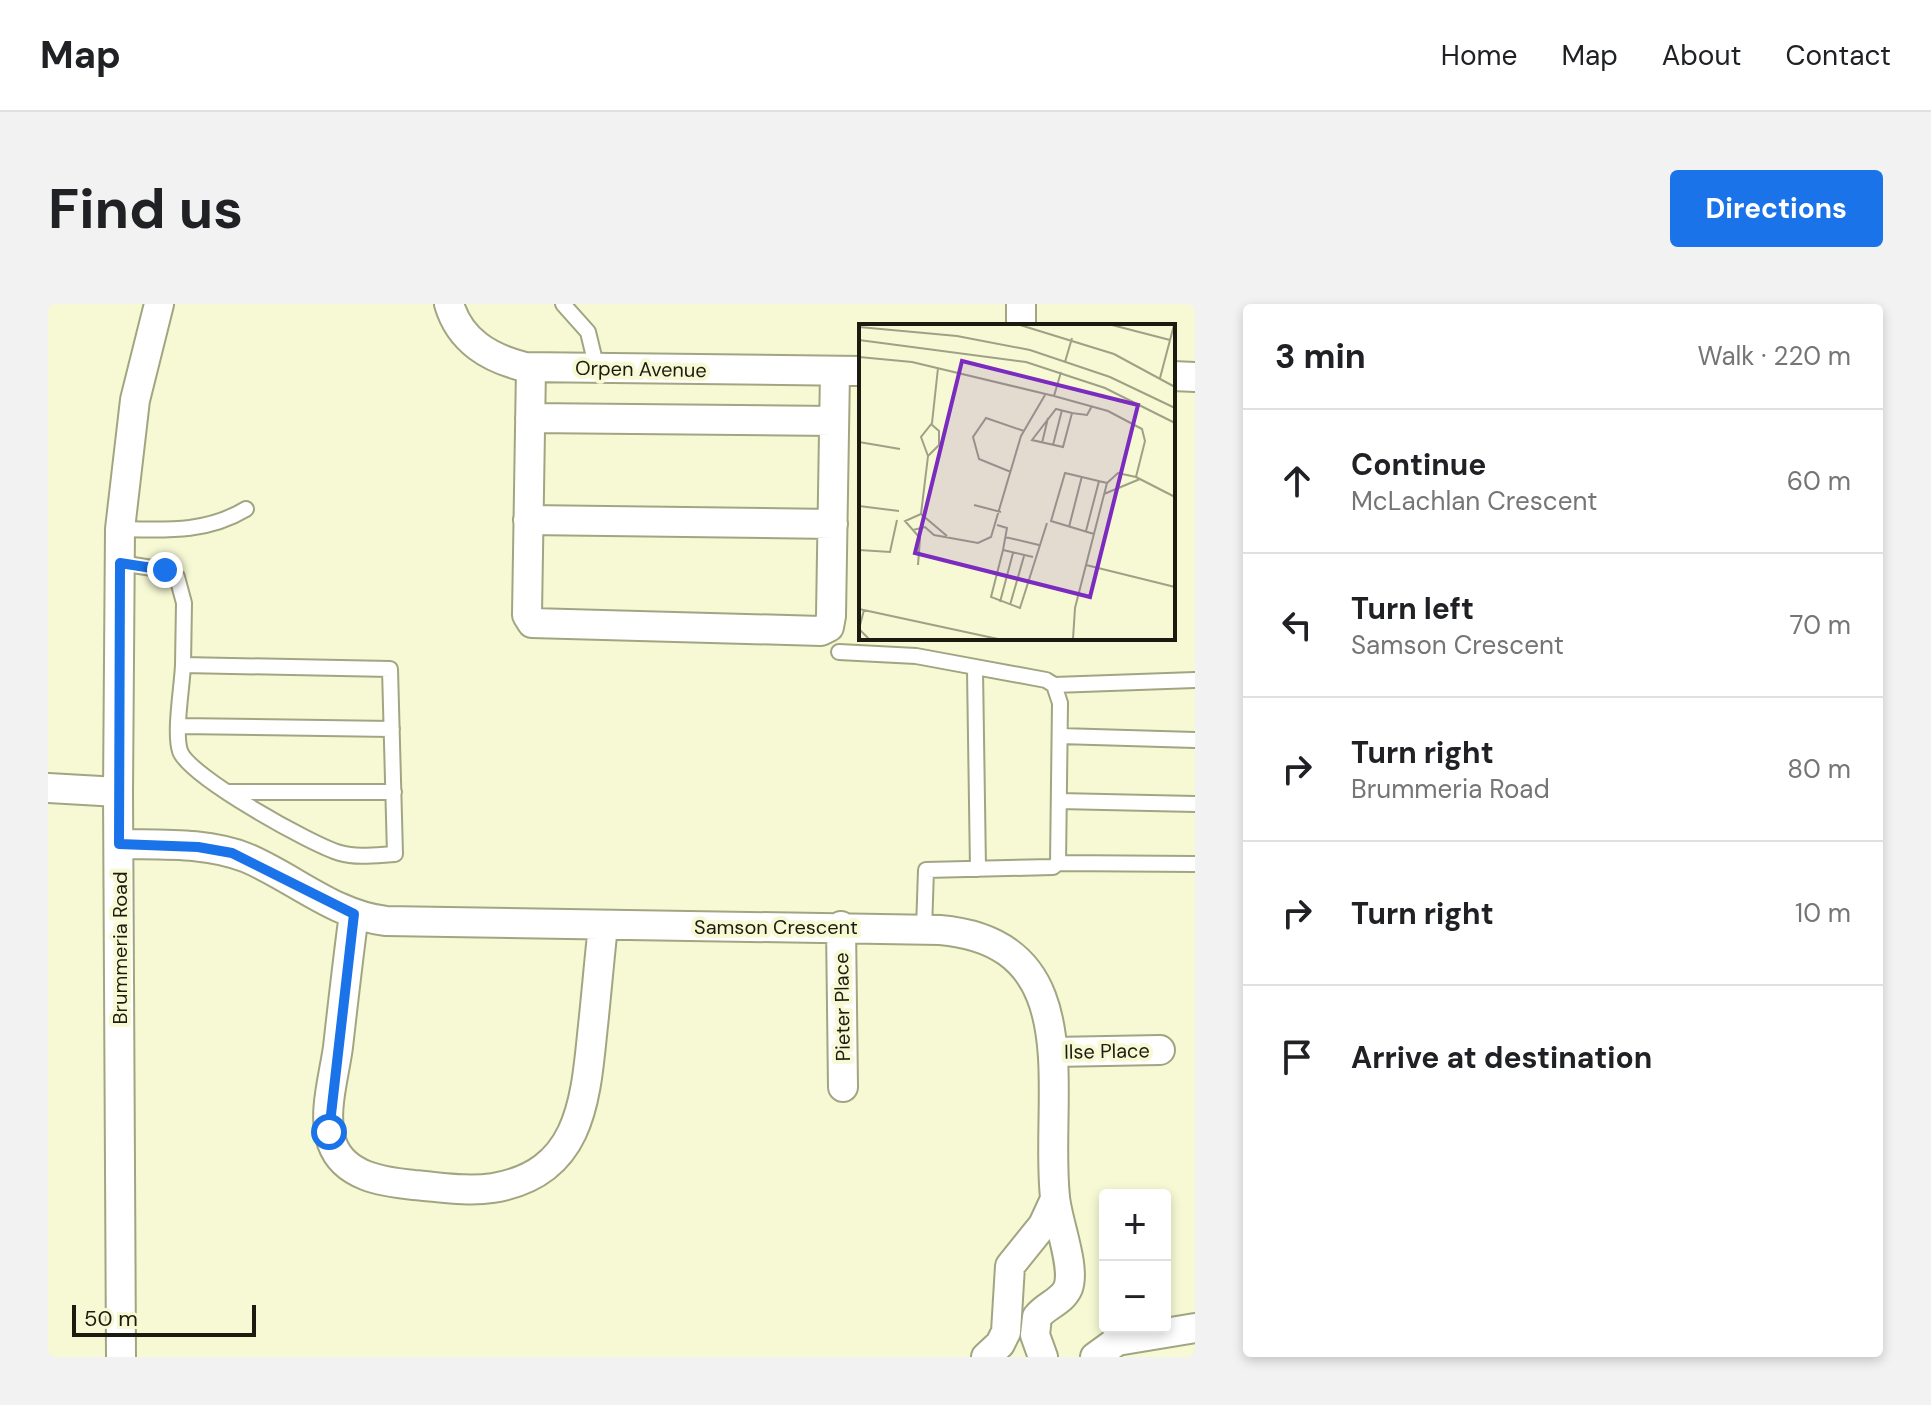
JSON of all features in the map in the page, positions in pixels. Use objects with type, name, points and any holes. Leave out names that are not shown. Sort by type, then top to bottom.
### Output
[{"type":"street","name":"Brummeria Road","points":[[121,1357],[120,529],[135,400],[159,304]]},
{"type":"street","name":"Orpen Avenue","points":[[449,304],[461,331],[476,346],[494,357],[531,368],[848,371]]},
{"type":"street","points":[[531,368],[527,615],[532,623],[821,631],[829,627],[831,616],[834,421],[848,371]]},
{"type":"street","points":[[1175,376],[1195,377]]},
{"type":"street","points":[[530,418],[834,421]]},
{"type":"street","points":[[528,520],[833,524]]},
{"type":"street","points":[[48,788],[118,792]]},
{"type":"street","name":"Samson Crescent","points":[[119,844],[198,847],[232,853],[354,914],[386,921],[924,929],[963,932],[1000,946],[1021,963],[1045,1002],[1053,1052],[1055,1199],[1069,1283],[1060,1299],[1043,1309]]},
{"type":"street","points":[[354,914],[329,1109],[332,1142],[344,1163],[370,1177],[390,1183],[459,1189],[493,1188],[537,1172],[555,1158],[578,1124],[586,1095],[603,926]]},
{"type":"street","name":"Pieter Place","points":[[841,926],[843,1087]]},
{"type":"street","name":"Ilse Place","points":[[1053,1052],[1160,1050]]},
{"type":"street","points":[[986,1357],[1000,1344],[1006,1332],[1010,1266],[1043,1225],[1055,1199]]},
{"type":"street","points":[[1009,1288],[1022,1308],[1043,1309],[1035,1335],[1043,1357]]},
{"type":"street","points":[[1095,1357],[1117,1341],[1195,1328]]},
{"type":"lane","points":[[563,304],[588,332],[597,369]]},
{"type":"lane","points":[[120,529],[195,529],[221,523],[246,509]]},
{"type":"lane","points":[[120,563],[165,570],[177,577],[184,603],[181,755],[228,792],[305,838],[357,856],[395,854],[390,669],[183,665]]},
{"type":"lane","points":[[839,652],[916,656],[975,670],[1046,680],[1054,685],[1195,680]]},
{"type":"lane","points":[[975,670],[978,869]]},
{"type":"lane","points":[[1054,685],[1060,703],[1058,863]]},
{"type":"lane","points":[[180,726],[392,729]]},
{"type":"lane","points":[[1060,736],[1195,740]]},
{"type":"lane","points":[[228,792],[394,792]]},
{"type":"lane","points":[[1059,801],[1195,804]]},
{"type":"lane","points":[[924,929],[926,870],[1053,867],[1058,863],[1195,864]]},
{"type":"route","points":[[165,570],[120,563],[119,844],[212,848],[232,853],[354,914],[329,1109],[329,1132]]}]
